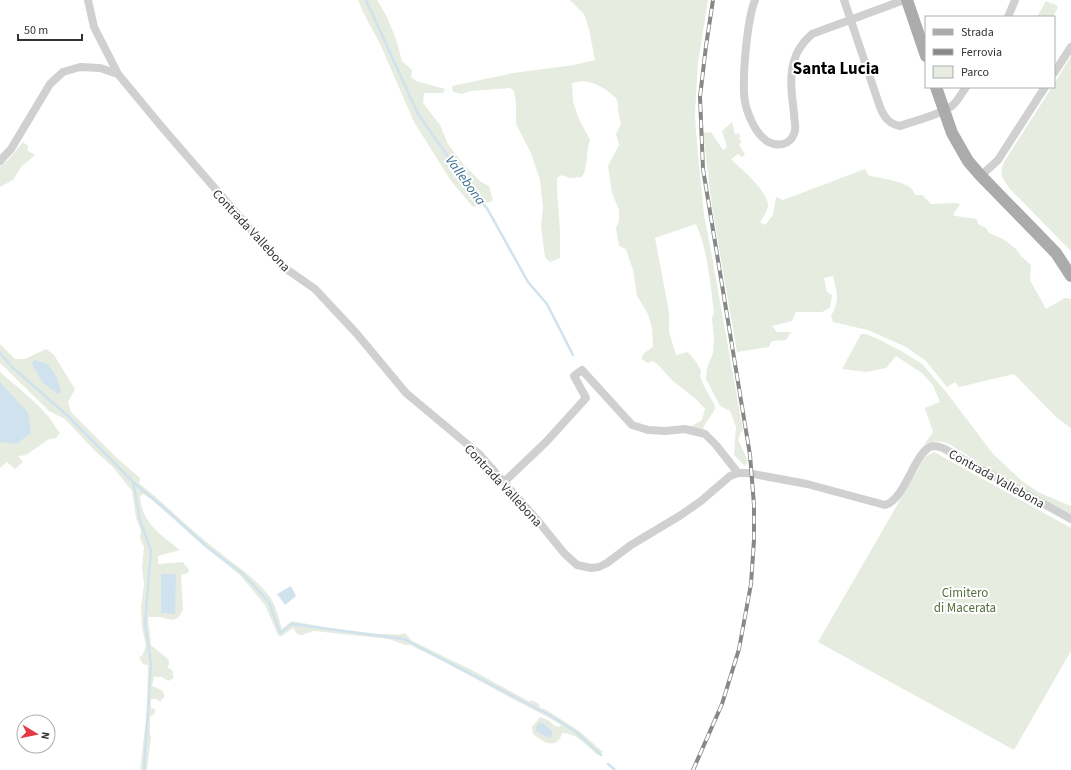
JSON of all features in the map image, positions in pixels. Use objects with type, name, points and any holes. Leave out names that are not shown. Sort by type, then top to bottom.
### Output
[{"type":"main road","points":[[907,0],[925,53]]},
{"type":"main road","points":[[936,88],[952,133],[968,161],[1062,250],[1071,264]]},
{"type":"main road","points":[[944,110],[959,139],[985,176],[1056,253],[1071,276]]},
{"type":"street","name":"Contrada Vallebona","points":[[88,0],[94,27],[118,74],[282,266],[315,289],[357,334],[406,393],[479,454],[571,561],[577,565],[591,568],[599,567],[607,563],[631,545],[681,515],[701,501],[730,476],[738,473],[807,484],[884,505],[892,502],[898,495],[926,450],[934,446],[943,448],[1071,519]]},
{"type":"street","points":[[755,0],[748,41],[744,94],[748,114],[758,132],[766,140],[773,144],[785,144],[792,139],[795,130],[791,79],[794,62],[799,48],[812,34],[904,0]]},
{"type":"street","points":[[844,0],[880,107],[887,120],[893,125],[900,126],[952,106],[965,88]]},
{"type":"street","points":[[1008,16],[1015,0]]},
{"type":"street","points":[[1055,71],[1071,47]]},
{"type":"street","points":[[0,161],[11,149],[50,84],[63,72],[80,67],[100,68],[118,74]]},
{"type":"street","points":[[985,176],[998,160],[1044,88]]},
{"type":"street","points":[[504,482],[546,442],[586,398],[574,376],[582,370],[632,425],[648,430],[665,431],[685,429],[705,434],[716,445],[738,473]]},
{"type":"green space","points":[[358,0],[377,0],[387,17],[396,39],[402,61],[412,70],[411,77],[416,81],[445,89],[443,93],[424,93],[423,103],[440,125],[448,144],[464,165],[481,182],[489,186],[493,201],[473,207],[451,181],[414,122],[381,46]]},
{"type":"green space","points":[[570,0],[708,0],[698,63],[695,113],[696,132],[704,215],[743,430],[738,440],[748,461],[745,466],[734,455],[736,427],[730,411],[720,406],[706,379],[707,368],[713,353],[714,338],[712,318],[714,312],[706,256],[696,224],[655,238],[669,312],[669,332],[676,355],[688,352],[697,363],[701,371],[700,376],[703,384],[714,404],[715,409],[703,429],[690,427],[702,420],[705,409],[694,397],[673,381],[656,363],[653,361],[648,363],[642,359],[643,354],[653,347],[652,328],[648,314],[637,296],[633,270],[626,249],[619,246],[616,228],[619,221],[619,210],[612,193],[608,166],[619,145],[616,134],[621,124],[616,98],[605,89],[593,83],[583,81],[572,83],[573,102],[579,119],[590,140],[586,168],[582,177],[570,178],[562,175],[557,178],[560,258],[550,262],[545,257],[541,226],[543,207],[540,180],[531,153],[516,124],[516,103],[514,91],[510,88],[470,91],[462,94],[453,92],[452,86],[513,73],[574,65],[595,60],[589,29],[584,14]]},
{"type":"green space","points":[[1046,1],[1052,4],[1053,3],[1058,7],[1054,16],[1038,16]]},
{"type":"green space","points":[[1071,56],[1071,251],[1009,188],[1003,178],[1002,173],[1002,166],[1004,162],[1051,88],[1055,88],[1055,82]]},
{"type":"green space","points":[[732,122],[735,134],[739,133],[739,139],[742,141],[739,145],[745,154],[742,157],[738,154],[731,159],[753,180],[767,199],[767,209],[760,222],[765,225],[773,215],[776,197],[783,200],[865,169],[869,176],[892,180],[909,186],[915,195],[922,195],[931,204],[960,204],[953,215],[977,219],[978,224],[986,228],[989,233],[1003,239],[1016,249],[1031,265],[1030,280],[1046,309],[1065,298],[1071,299],[1071,428],[1058,419],[1014,374],[959,387],[955,382],[947,387],[926,361],[906,347],[868,330],[833,322],[831,316],[836,306],[837,296],[833,276],[824,278],[827,292],[832,295],[830,308],[822,312],[796,312],[792,321],[772,326],[777,332],[791,332],[786,340],[772,341],[769,347],[737,352],[712,207],[703,133],[711,132],[723,150],[727,147],[722,131]]},
{"type":"green space","points":[[23,142],[28,146],[28,151],[35,155],[22,166],[13,180],[0,187],[0,166],[8,160]]},
{"type":"green space","points":[[861,334],[866,334],[880,340],[922,364],[947,393],[993,454],[1022,481],[1040,493],[1071,506],[1071,515],[1012,483],[949,444],[935,441],[923,446],[933,432],[925,408],[940,402],[933,385],[922,373],[896,356],[886,368],[866,372],[842,369]]},
{"type":"green space","points":[[0,344],[15,359],[25,359],[46,349],[54,355],[75,389],[68,402],[71,412],[118,459],[140,478],[139,483],[199,536],[248,575],[263,589],[274,604],[282,629],[292,621],[363,633],[398,635],[405,633],[412,641],[472,670],[530,702],[531,700],[539,704],[540,708],[545,709],[579,731],[603,752],[598,755],[582,741],[572,735],[562,733],[557,742],[549,743],[541,740],[533,734],[532,727],[540,717],[548,720],[555,726],[560,727],[561,725],[460,670],[410,645],[405,645],[389,639],[314,631],[302,635],[297,634],[293,628],[282,636],[278,635],[265,605],[240,575],[205,547],[151,499],[143,494],[140,497],[142,506],[149,521],[159,533],[180,550],[158,556],[158,564],[183,562],[189,570],[188,573],[181,575],[183,610],[178,618],[172,620],[160,617],[148,617],[151,645],[169,660],[168,668],[172,670],[174,678],[168,681],[162,677],[154,677],[152,686],[162,690],[165,696],[160,702],[156,699],[151,699],[151,708],[155,709],[155,713],[150,717],[151,737],[147,770],[140,770],[147,711],[148,665],[143,664],[139,657],[142,656],[146,646],[142,627],[141,607],[144,584],[142,568],[144,547],[140,538],[141,531],[136,518],[132,491],[113,467],[94,450],[65,419],[49,411],[0,363]]},
{"type":"green space","points":[[0,372],[42,409],[60,433],[56,438],[49,439],[26,455],[18,456],[23,462],[15,469],[7,462],[0,468]]},
{"type":"green space","name":"Cimitero di Macerata","points":[[934,452],[1071,528],[1071,651],[1014,750],[818,642],[925,457]]},
{"type":"water","points":[[34,360],[48,364],[57,378],[61,393],[58,394],[43,383],[32,364]]},
{"type":"water","points":[[0,382],[28,413],[31,433],[16,444],[0,442]]},
{"type":"water","points":[[161,574],[176,574],[175,614],[161,613]]},
{"type":"water","points":[[291,586],[296,596],[285,605],[277,594]]},
{"type":"water","points":[[539,723],[543,723],[552,731],[552,736],[549,738],[536,731],[536,727]]},
{"type":"waterway","name":"Vallebona","points":[[366,0],[418,114],[463,178],[488,210],[528,282],[547,304],[573,355]]},
{"type":"waterway","points":[[0,353],[13,368],[68,416],[133,482],[140,520],[151,551],[145,623],[151,664],[144,770]]},
{"type":"waterway","points":[[133,482],[206,546],[242,573],[269,602],[280,633],[292,624],[404,639],[551,716],[576,732],[601,755]]},
{"type":"waterway","points":[[608,764],[615,770]]},
{"type":"railway","points":[[693,770],[722,704],[739,649],[751,584],[754,540],[754,505],[750,455],[703,169],[700,97],[713,0]]},
{"type":"district","name":"Santa Lucia","points":[[836,68]]}]
